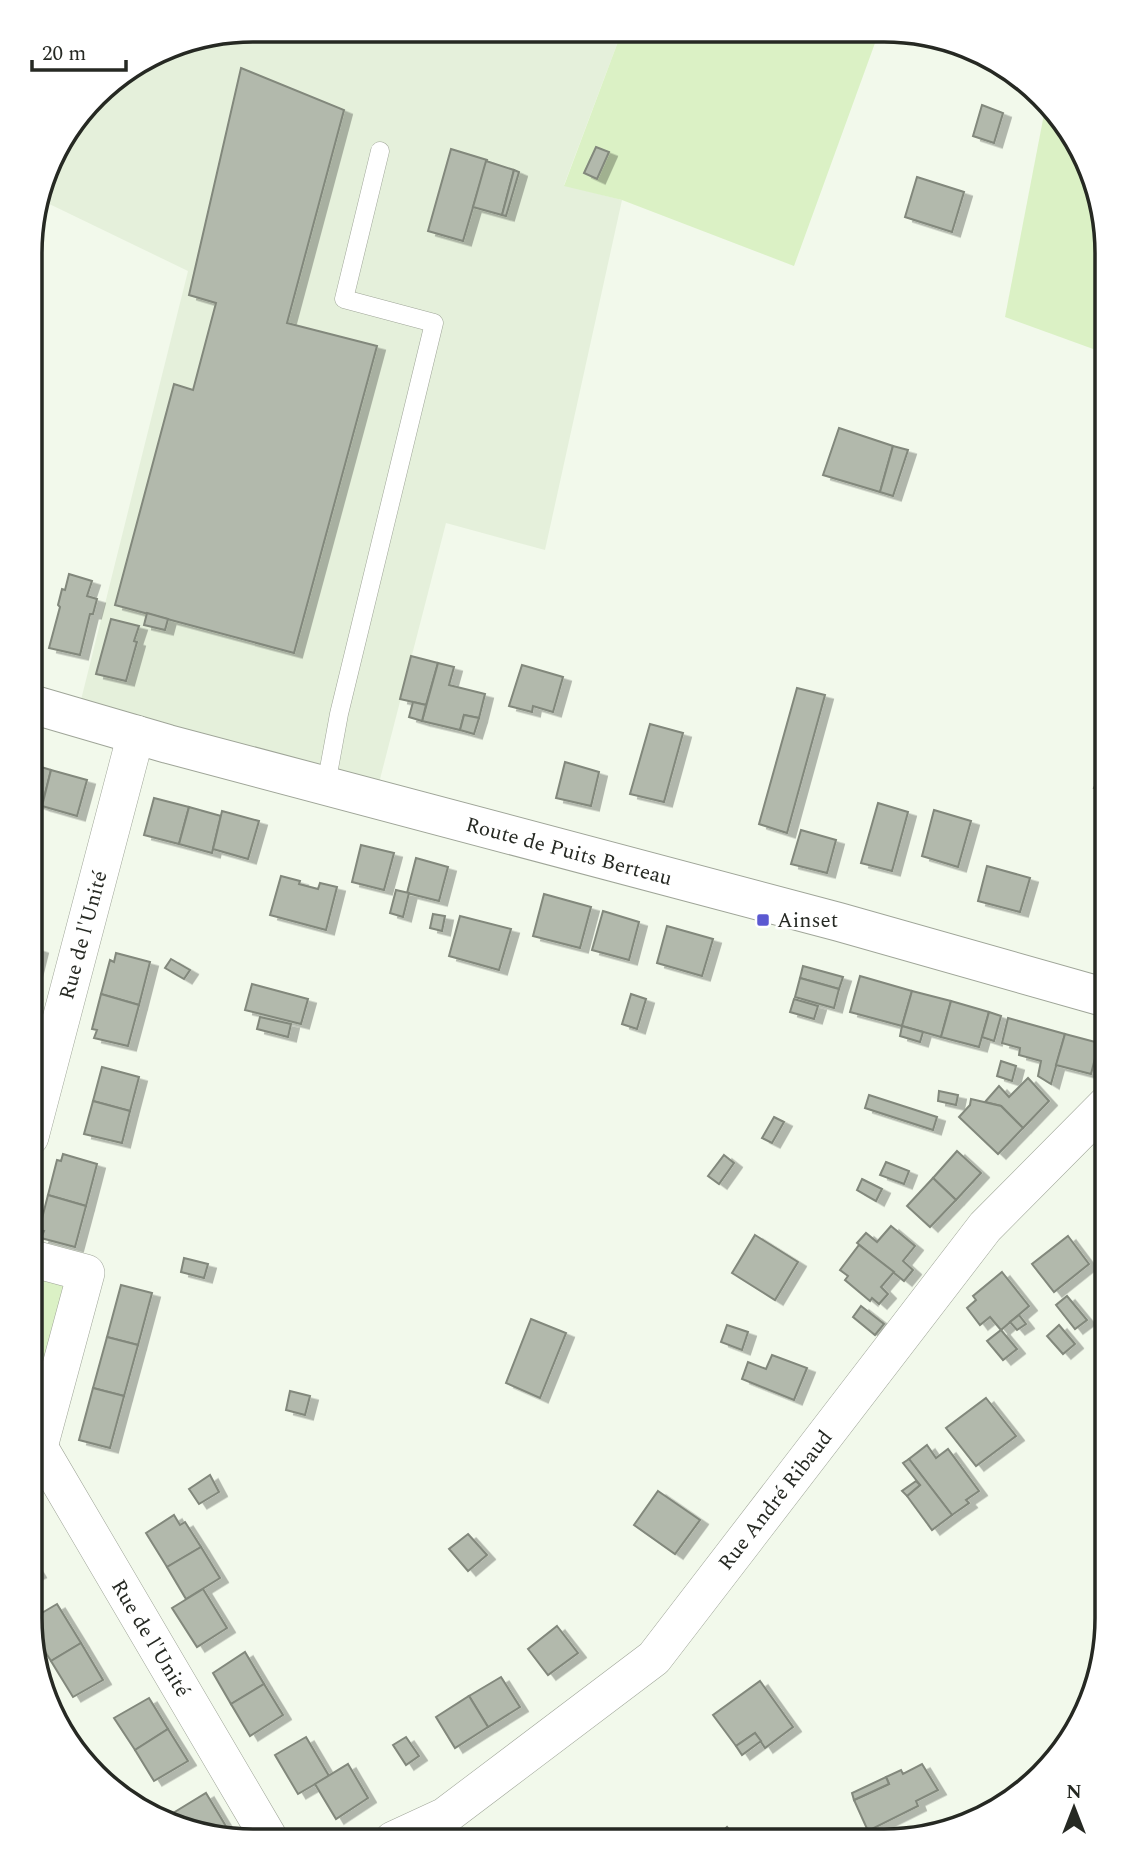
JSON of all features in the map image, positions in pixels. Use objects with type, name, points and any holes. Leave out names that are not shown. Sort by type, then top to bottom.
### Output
[{"type":"street","name":"Route de Puits Berteau","points":[[42,708],[839,922],[1095,995]]},
{"type":"street","name":"Rue de l'Unité","points":[[42,1091],[136,734]]},
{"type":"street","name":"Rue André Ribaud","points":[[417,1829],[445,1816],[654,1658],[985,1227],[1095,1116]]},
{"type":"street","points":[[42,1261],[86,1273],[42,1416]]},
{"type":"street","name":"Rue de l'Unité","points":[[42,1455],[263,1829]]},
{"type":"lane","points":[[326,785],[340,714],[434,323],[344,299],[380,151]]},
{"type":"shaded area","points":[[239,42],[618,42],[564,185],[622,200],[545,550],[446,523],[379,783],[81,700],[188,271],[48,203],[64,159],[77,136],[114,94],[147,70],[185,53]]},
{"type":"green space","points":[[618,42],[875,42],[794,266],[622,200],[564,186]]},
{"type":"green space","points":[[1044,116],[1067,147],[1084,185],[1091,212],[1095,239],[1095,350],[1005,317]]},
{"type":"green space","points":[[42,1277],[67,1284],[42,1370]]},
{"type":"building","points":[[241,68],[344,110],[287,323],[377,346],[294,653],[115,605],[174,384],[193,390],[216,303],[189,295]]},
{"type":"building","points":[[982,105],[1003,113],[994,143],[973,136]]},
{"type":"building","points":[[596,147],[609,152],[597,179],[584,173]]},
{"type":"building","points":[[451,149],[487,160],[463,241],[428,231]]},
{"type":"building","points":[[486,161],[514,170],[502,215],[473,207]]},
{"type":"building","points":[[514,170],[519,172],[506,216],[502,215]]},
{"type":"building","points":[[917,177],[964,192],[952,232],[905,217]]},
{"type":"building","points":[[839,428],[893,446],[880,492],[823,475]]},
{"type":"building","points":[[893,446],[908,450],[893,496],[880,492]]},
{"type":"building","points":[[69,574],[92,581],[87,596],[97,599],[93,614],[90,614],[80,655],[49,648],[62,589],[65,590]]},
{"type":"building","points":[[147,613],[168,619],[165,630],[144,625]]},
{"type":"building","points":[[111,619],[139,626],[126,681],[96,674]]},
{"type":"building","points":[[411,656],[438,663],[426,705],[400,699]]},
{"type":"building","points":[[438,663],[454,667],[449,685],[485,694],[479,718],[464,715],[460,730],[422,721]]},
{"type":"building","points":[[522,665],[563,677],[553,712],[533,706],[532,712],[509,706]]},
{"type":"building","points":[[797,688],[825,695],[787,833],[759,824]]},
{"type":"building","points":[[413,702],[426,705],[422,721],[409,717]]},
{"type":"building","points":[[464,715],[479,718],[474,734],[460,730]]},
{"type":"building","points":[[650,724],[683,733],[664,802],[630,794]]},
{"type":"building","points":[[565,762],[599,772],[591,806],[556,798]]},
{"type":"building","points":[[42,767],[51,770],[42,806]]},
{"type":"building","points":[[51,770],[87,780],[77,816],[42,806]]},
{"type":"building","points":[[154,798],[189,807],[179,844],[144,835]]},
{"type":"building","points":[[878,803],[908,812],[892,871],[861,863]]},
{"type":"building","points":[[189,807],[221,816],[212,853],[179,844]]},
{"type":"building","points":[[934,810],[971,821],[958,867],[922,856]]},
{"type":"building","points":[[222,811],[259,821],[248,859],[213,849]]},
{"type":"building","points":[[801,830],[836,840],[827,873],[791,864]]},
{"type":"building","points":[[361,845],[394,853],[384,890],[352,882]]},
{"type":"building","points":[[416,858],[448,867],[439,901],[407,893]]},
{"type":"building","points":[[987,866],[1030,878],[1020,912],[978,901]]},
{"type":"building","points":[[281,876],[318,889],[320,883],[337,887],[326,930],[270,915]]},
{"type":"building","points":[[396,890],[409,893],[403,917],[390,913]]},
{"type":"building","points":[[544,894],[591,907],[580,948],[533,936]]},
{"type":"building","points":[[603,911],[639,922],[629,960],[592,950]]},
{"type":"building","points":[[433,914],[445,916],[442,931],[430,928]]},
{"type":"building","points":[[460,916],[511,929],[499,970],[449,956]]},
{"type":"building","points":[[667,926],[713,939],[702,976],[657,963]]},
{"type":"building","points":[[116,953],[150,962],[139,1005],[101,994],[110,960],[114,962]]},
{"type":"building","points":[[171,959],[190,970],[184,979],[165,968]]},
{"type":"building","points":[[803,966],[843,977],[839,989],[800,978]]},
{"type":"building","points":[[860,976],[912,991],[902,1026],[850,1012]]},
{"type":"building","points":[[800,978],[839,989],[834,1008],[795,997]]},
{"type":"building","points":[[252,984],[308,999],[301,1024],[245,1010]]},
{"type":"building","points":[[912,991],[951,1001],[941,1037],[902,1026]]},
{"type":"building","points":[[101,994],[139,1005],[128,1046],[94,1038],[97,1030],[92,1029]]},
{"type":"building","points":[[631,994],[646,999],[637,1029],[622,1024]]},
{"type":"building","points":[[794,999],[818,1006],[814,1019],[790,1012]]},
{"type":"building","points":[[951,1001],[989,1012],[979,1047],[941,1037]]},
{"type":"building","points":[[989,1012],[1001,1016],[994,1041],[982,1037]]},
{"type":"building","points":[[260,1017],[291,1024],[288,1037],[257,1029]]},
{"type":"building","points":[[1008,1018],[1065,1034],[1051,1084],[1038,1076],[1041,1061],[1019,1055],[1020,1048],[1002,1043]]},
{"type":"building","points":[[902,1026],[923,1032],[920,1042],[900,1036]]},
{"type":"building","points":[[1065,1034],[1095,1042],[1091,1074],[1056,1065]]},
{"type":"building","points":[[1001,1061],[1016,1066],[1012,1081],[997,1076]]},
{"type":"building","points":[[102,1067],[139,1077],[130,1111],[93,1101]]},
{"type":"building","points":[[1028,1078],[1049,1101],[1023,1128],[1001,1106],[985,1102],[999,1086],[1009,1097]]},
{"type":"building","points":[[939,1091],[958,1095],[956,1105],[938,1101]]},
{"type":"building","points":[[869,1095],[937,1117],[933,1130],[865,1108]]},
{"type":"building","points":[[971,1099],[1001,1106],[1023,1128],[998,1154],[959,1117],[970,1105]]},
{"type":"building","points":[[93,1101],[130,1111],[122,1143],[84,1134]]},
{"type":"building","points":[[774,1117],[784,1122],[772,1143],[762,1138]]},
{"type":"building","points":[[957,1151],[981,1173],[956,1200],[933,1178]]},
{"type":"building","points":[[63,1154],[97,1164],[86,1206],[48,1195],[57,1160],[61,1161]]},
{"type":"building","points":[[724,1155],[734,1163],[719,1184],[708,1176]]},
{"type":"building","points":[[886,1162],[909,1171],[904,1184],[880,1175]]},
{"type":"building","points":[[933,1178],[956,1200],[930,1227],[907,1206]]},
{"type":"building","points":[[862,1179],[882,1189],[876,1201],[857,1190]]},
{"type":"building","points":[[48,1195],[86,1206],[75,1247],[42,1238],[42,1218]]},
{"type":"building","points":[[891,1226],[915,1246],[903,1261],[913,1270],[904,1281],[857,1243],[866,1233],[877,1242]]},
{"type":"building","points":[[755,1235],[798,1262],[775,1300],[732,1273]]},
{"type":"building","points":[[1068,1236],[1089,1264],[1054,1292],[1032,1264]]},
{"type":"building","points":[[859,1245],[894,1272],[881,1287],[888,1294],[879,1304],[872,1298],[870,1301],[845,1280],[848,1276],[840,1270]]},
{"type":"building","points":[[184,1258],[208,1264],[204,1278],[181,1272]]},
{"type":"building","points":[[1002,1272],[1029,1306],[1001,1330],[990,1317],[980,1325],[967,1308],[976,1300],[973,1296]]},
{"type":"building","points":[[121,1285],[152,1293],[138,1345],[107,1337]]},
{"type":"building","points":[[1067,1296],[1087,1320],[1075,1329],[1056,1305]]},
{"type":"building","points":[[861,1306],[884,1324],[875,1335],[853,1317]]},
{"type":"building","points":[[1019,1315],[1026,1324],[1017,1330],[1010,1322]]},
{"type":"building","points":[[531,1319],[566,1333],[540,1398],[506,1383]]},
{"type":"building","points":[[727,1325],[748,1332],[742,1350],[721,1342]]},
{"type":"building","points":[[1059,1325],[1075,1344],[1063,1354],[1047,1336]]},
{"type":"building","points":[[1001,1330],[1017,1349],[1003,1360],[987,1341]]},
{"type":"building","points":[[107,1337],[138,1345],[124,1396],[93,1388]]},
{"type":"building","points":[[772,1355],[807,1368],[794,1400],[742,1379],[748,1362],[766,1369]]},
{"type":"building","points":[[93,1388],[124,1396],[110,1448],[79,1440]]},
{"type":"building","points":[[290,1391],[310,1396],[305,1415],[286,1410]]},
{"type":"building","points":[[986,1398],[1016,1436],[976,1466],[946,1428]]},
{"type":"building","points":[[927,1445],[936,1458],[948,1449],[979,1491],[966,1500],[969,1503],[952,1515],[909,1459]]},
{"type":"building","points":[[909,1459],[952,1515],[932,1530],[907,1496],[920,1485],[903,1463]]},
{"type":"building","points":[[210,1475],[219,1492],[199,1504],[189,1489]]},
{"type":"building","points":[[916,1481],[920,1485],[907,1496],[902,1491]]},
{"type":"building","points":[[658,1491],[700,1520],[675,1554],[634,1525]]},
{"type":"building","points":[[174,1515],[180,1525],[185,1522],[201,1547],[167,1567],[146,1533]]},
{"type":"building","points":[[468,1534],[487,1555],[468,1571],[449,1549]]},
{"type":"building","points":[[201,1547],[220,1578],[186,1599],[167,1567]]},
{"type":"building","points":[[203,1589],[227,1628],[197,1647],[172,1608]]},
{"type":"building","points":[[57,1604],[81,1643],[51,1661],[45,1651],[42,1613]]},
{"type":"building","points":[[557,1626],[578,1653],[548,1675],[528,1649]]},
{"type":"building","points":[[81,1643],[103,1680],[73,1697],[51,1661]]},
{"type":"building","points":[[245,1652],[264,1684],[231,1704],[213,1673]]},
{"type":"building","points":[[501,1677],[520,1707],[488,1727],[469,1696]]},
{"type":"building","points":[[760,1681],[793,1727],[765,1748],[755,1733],[736,1746],[713,1715]]},
{"type":"building","points":[[264,1684],[283,1715],[250,1736],[231,1704]]},
{"type":"building","points":[[469,1696],[488,1727],[455,1748],[436,1717]]},
{"type":"building","points":[[149,1698],[168,1729],[135,1750],[114,1718]]},
{"type":"building","points":[[168,1729],[188,1761],[154,1781],[135,1750]]},
{"type":"building","points":[[755,1733],[761,1741],[742,1755],[736,1746]]},
{"type":"building","points":[[306,1737],[329,1776],[298,1794],[275,1755]]},
{"type":"building","points":[[406,1737],[419,1756],[406,1765],[393,1745]]},
{"type":"building","points":[[348,1764],[368,1798],[336,1819],[315,1784]]},
{"type":"building","points":[[922,1764],[938,1790],[916,1801],[918,1806],[867,1829],[854,1800],[889,1784],[886,1777],[901,1770],[903,1774]]},
{"type":"building","points":[[886,1777],[889,1784],[854,1800],[852,1793]]},
{"type":"building","points":[[206,1793],[226,1827],[198,1822],[173,1813]]},
{"type":"place","name":"Ainset","points":[[763,920]]}]
